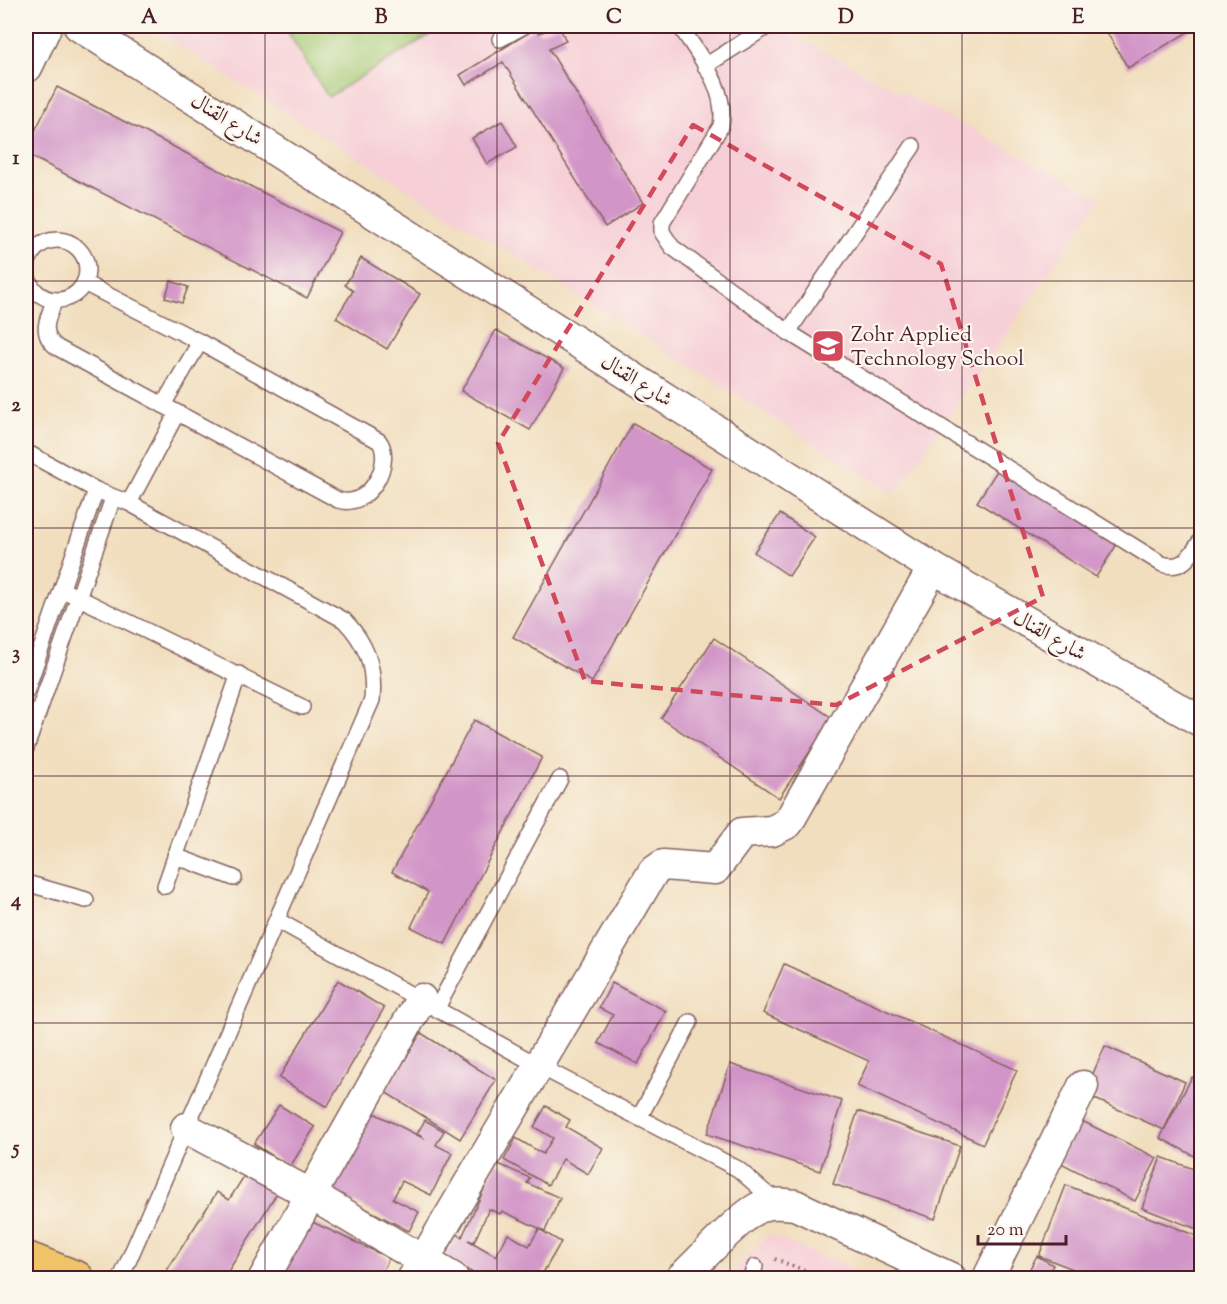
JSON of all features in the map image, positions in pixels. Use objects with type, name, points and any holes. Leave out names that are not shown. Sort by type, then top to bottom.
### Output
[{"type":"main road","points":[[26,1258],[77,1278]]},
{"type":"street","points":[[26,66],[45,26]]},
{"type":"street","name":"شارع القنال","points":[[79,26],[933,568],[1202,722]]},
{"type":"street","points":[[418,1269],[653,872],[663,865],[715,869],[742,833],[772,831],[788,823],[933,568]]},
{"type":"street","points":[[264,1278],[310,1194],[429,1004]]},
{"type":"street","points":[[988,1278],[1083,1086]]},
{"type":"street","points":[[186,1128],[310,1194],[418,1269],[453,1278]]},
{"type":"street","points":[[681,1278],[748,1215],[761,1206],[777,1203],[795,1205],[951,1278]]},
{"type":"lane","points":[[500,39],[524,26]]},
{"type":"lane","points":[[680,26],[723,101],[721,126],[666,215],[662,232],[672,247],[788,332],[1162,564],[1176,566],[1183,563],[1202,539]]},
{"type":"lane","points":[[705,66],[768,26]]},
{"type":"lane","points":[[788,332],[913,146]]},
{"type":"lane","points":[[58,239],[70,242],[79,249],[85,260],[87,272],[84,283],[67,299],[55,300],[44,297],[34,290],[28,280],[26,268],[36,247],[46,241],[58,239]]},
{"type":"lane","points":[[55,300],[46,326],[46,335],[51,343],[346,502],[362,499],[368,494],[384,462],[384,447],[380,441],[200,342],[84,283]]},
{"type":"lane","points":[[163,405],[200,342]]},
{"type":"lane","points":[[129,503],[177,412]]},
{"type":"lane","points":[[26,452],[96,490],[129,503],[344,620],[359,636],[369,656],[374,678],[372,700],[121,1278]]},
{"type":"lane","points":[[26,692],[96,490]]},
{"type":"lane","points":[[26,748],[113,498]]},
{"type":"lane","points":[[63,590],[239,674],[302,707]]},
{"type":"lane","points":[[165,886],[239,674]]},
{"type":"lane","points":[[429,1004],[561,779]]},
{"type":"lane","points":[[175,856],[234,878]]},
{"type":"lane","points":[[26,883],[86,900]]},
{"type":"lane","points":[[277,920],[537,1065],[738,1169],[777,1203]]},
{"type":"lane","points":[[639,1118],[690,1022]]},
{"type":"path","points":[[753,1273],[764,1261],[774,1258],[824,1278]]},
{"type":"highlighted area","points":[[693,125],[941,264],[1043,597],[836,705],[585,681],[498,443]]},
{"type":"shaded area","name":"Zohr Applied Technology School","points":[[148,26],[776,26],[1101,198],[894,494]]},
{"type":"shaded area","points":[[768,1234],[872,1278],[726,1278]]},
{"type":"green space","points":[[295,26],[444,26],[328,97],[287,31]]},
{"type":"building","points":[[559,26],[566,41],[549,49],[643,203],[605,227],[503,62],[466,85],[460,75],[536,28],[539,33]]},
{"type":"building","points":[[1103,26],[1198,26],[1128,68]]},
{"type":"building","points":[[57,87],[340,232],[307,298],[26,154],[26,149]]},
{"type":"building","points":[[502,121],[517,147],[487,164],[472,138]]},
{"type":"building","points":[[361,258],[420,294],[387,349],[336,318],[353,291],[345,285]]},
{"type":"building","points":[[171,281],[188,287],[182,303],[165,298]]},
{"type":"building","points":[[496,330],[564,368],[530,430],[461,391]]},
{"type":"building","points":[[633,423],[712,469],[592,682],[513,637]]},
{"type":"building","points":[[1000,466],[1119,541],[1096,577],[977,502]]},
{"type":"building","points":[[780,514],[815,537],[789,576],[754,552]]},
{"type":"building","points":[[714,638],[832,718],[779,798],[661,718]]},
{"type":"building","points":[[474,720],[542,757],[445,944],[411,927],[428,892],[392,872]]},
{"type":"building","points":[[784,964],[1017,1070],[983,1144],[857,1086],[869,1061],[763,1013]]},
{"type":"building","points":[[338,980],[384,1008],[327,1107],[279,1078]]},
{"type":"building","points":[[612,983],[666,1011],[638,1064],[598,1043],[613,1015],[599,1008]]},
{"type":"building","points":[[421,1033],[496,1080],[460,1139],[385,1092]]},
{"type":"building","points":[[1105,1046],[1185,1082],[1164,1130],[1084,1094]]},
{"type":"building","points":[[730,1064],[842,1101],[820,1171],[707,1134]]},
{"type":"building","points":[[1192,1077],[1202,1082],[1202,1160],[1160,1138]]},
{"type":"building","points":[[279,1105],[315,1127],[290,1167],[254,1144]]},
{"type":"building","points":[[546,1106],[570,1120],[566,1127],[603,1148],[588,1174],[563,1159],[548,1185],[504,1160],[516,1138],[543,1154],[553,1138],[534,1127]]},
{"type":"building","points":[[370,1111],[425,1139],[417,1134],[425,1120],[444,1131],[436,1145],[452,1153],[431,1195],[402,1181],[393,1199],[419,1212],[409,1231],[330,1190]]},
{"type":"building","points":[[858,1111],[960,1146],[935,1219],[833,1184]]},
{"type":"building","points":[[1080,1120],[1157,1158],[1135,1201],[1059,1162]]},
{"type":"building","points":[[1161,1157],[1202,1172],[1202,1231],[1142,1208]]},
{"type":"building","points":[[496,1163],[530,1178],[527,1183],[560,1198],[545,1231],[502,1211],[500,1214],[489,1209],[474,1242],[468,1240],[496,1256],[508,1234],[529,1246],[539,1229],[561,1242],[540,1278],[482,1278],[444,1257],[457,1234],[462,1237]]},
{"type":"building","points":[[246,1173],[277,1193],[224,1278],[162,1278],[217,1192],[229,1200]]},
{"type":"building","points":[[1066,1185],[1202,1238],[1202,1278],[1073,1278],[1076,1270],[1039,1256]]},
{"type":"building","points":[[306,1219],[389,1258],[379,1278],[278,1278]]},
{"type":"building","points":[[1037,1256],[1053,1265],[1046,1278],[1025,1277]]},
{"type":"place","name":"Zohr Applied Technology School","points":[[828,346]]}]
